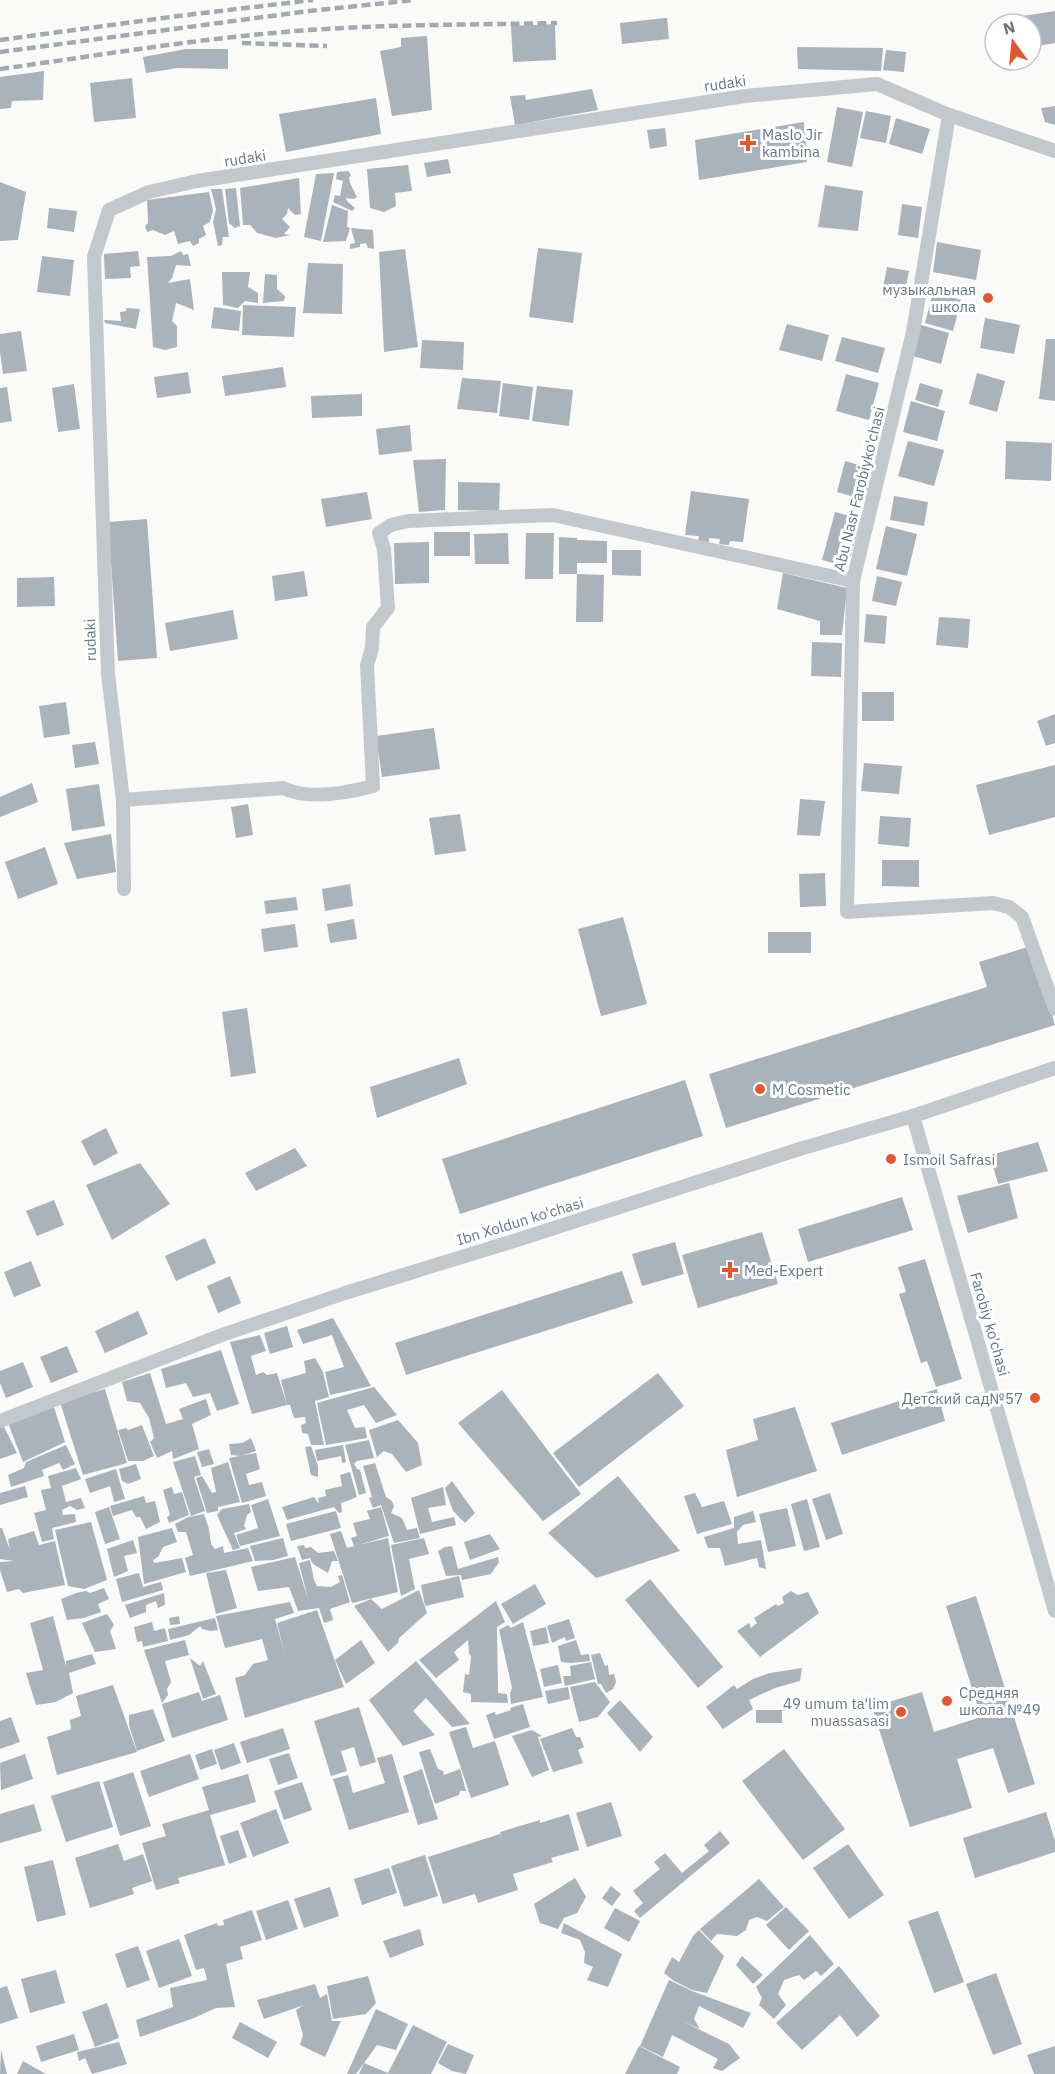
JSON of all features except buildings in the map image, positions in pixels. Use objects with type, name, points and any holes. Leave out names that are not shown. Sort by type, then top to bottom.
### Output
[{"type":"street","name":"rudaki","points":[[124,889],[123,801],[108,674],[94,257],[109,210],[149,192],[197,181],[745,96],[878,84],[950,115],[1055,151]]},
{"type":"street","name":"Abu Nasr Farobiyko'chasi","points":[[950,115],[913,332],[853,581],[847,912],[993,903],[1009,907],[1022,917],[1055,1009]]},
{"type":"street","points":[[123,801],[284,788],[296,793],[348,792],[373,786],[367,665],[372,648],[372,627],[388,608],[384,549],[379,533],[391,525],[408,521],[553,515],[853,581]]},
{"type":"street","name":"Ibn Xoldun ko'chasi","points":[[0,1420],[222,1335],[345,1293],[803,1148],[913,1116],[1055,1068]]},
{"type":"street","name":"Farobiy ko'chasi","points":[[913,1116],[1055,1611]]},
{"type":"railway","points":[[0,40],[313,0]]},
{"type":"railway","points":[[0,52],[309,11],[414,0]]},
{"type":"railway","points":[[0,69],[248,35],[318,29],[557,23]]},
{"type":"railway","points":[[242,43],[327,46]]},
{"type":"place","name":"Maslo Jir kambina","points":[[748,143]]},
{"type":"place","name":"музыкальная школа","points":[[988,298]]},
{"type":"place","name":"M Cosmetic","points":[[760,1089]]},
{"type":"place","name":"Ismoil Safrasi","points":[[891,1159]]},
{"type":"place","name":"Med-Expert","points":[[730,1270]]},
{"type":"place","name":"Детский сад№57","points":[[1035,1398]]},
{"type":"place","name":"Средняя школа №49","points":[[947,1701]]},
{"type":"place","name":"49 umum ta'lim muassasasi","points":[[901,1712]]}]
